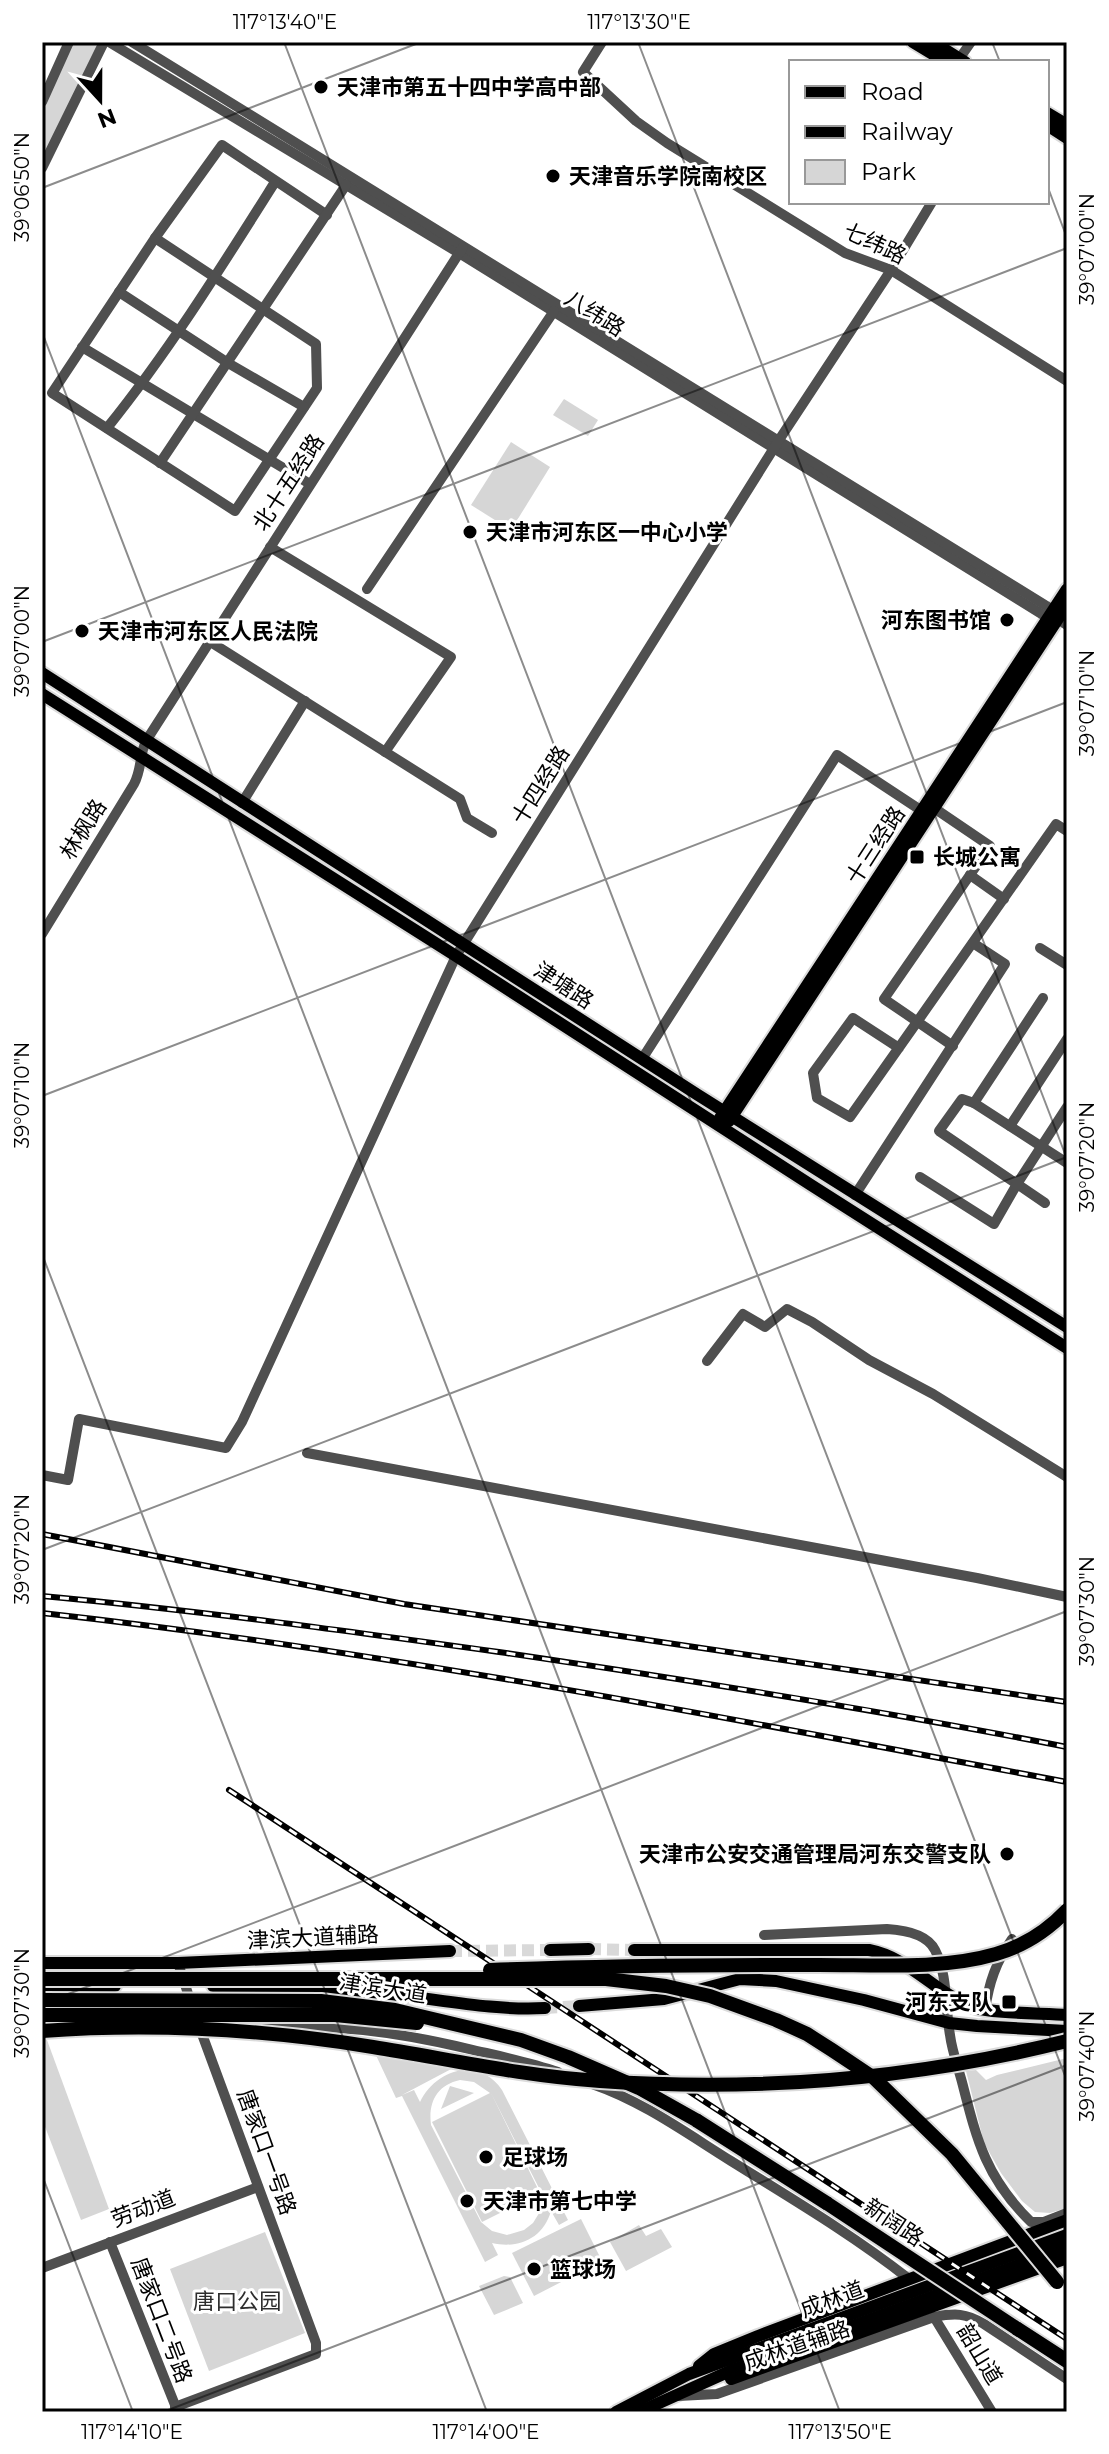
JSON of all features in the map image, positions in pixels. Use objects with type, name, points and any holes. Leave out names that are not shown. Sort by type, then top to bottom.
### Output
[{"type":"highway","points":[[329,1984],[538,1968],[949,1962],[994,1955],[1025,1943],[1044,1932],[1067,1910]]},
{"type":"highway","name":"津滨大道","points":[[42,1979],[329,1984]]},
{"type":"highway","points":[[329,1984],[606,1979],[666,1986],[710,1996],[776,2020],[832,2050],[874,2078],[898,2100],[952,2154],[1062,2287]]},
{"type":"highway","name":"津滨大道","points":[[42,2000],[321,2001],[395,2010],[521,2040],[568,2057],[639,2088],[696,2120]]},
{"type":"highway","points":[[42,2015],[335,2015],[463,2026]]},
{"type":"highway","points":[[42,2033],[148,2026],[272,2034],[535,2074],[598,2081],[718,2086],[884,2076],[1067,2041]]},
{"type":"highway","name":"新阔路","points":[[696,2120],[1067,2361]]},
{"type":"main road","points":[[913,42],[943,60]]},
{"type":"main road","points":[[933,42],[960,60]]},
{"type":"main road","points":[[1049,114],[1067,125]]},
{"type":"main road","points":[[1049,126],[1067,138]]},
{"type":"main road","name":"十三经路","points":[[928,810],[1062,612]]},
{"type":"main road","name":"十三经路","points":[[720,1126],[726,1110],[749,1083],[1062,612]]},
{"type":"main road","name":"津塘路","points":[[42,673],[642,1059],[720,1126],[1067,1348]]},
{"type":"main road","name":"津塘路","points":[[42,694],[456,956],[694,1101]]},
{"type":"main road","points":[[694,1101],[723,1097],[749,1083]]},
{"type":"main road","points":[[694,1101],[703,1109],[726,1110],[855,1195],[1066,1325]]},
{"type":"main road","points":[[550,1950],[589,1949]]},
{"type":"main road","points":[[634,1950],[869,1950],[884,1953],[910,1966],[945,1993],[975,2008],[1067,2015]]},
{"type":"main road","name":"津滨大道辅路","points":[[42,1963],[178,1963],[450,1951]]},
{"type":"main road","points":[[579,2006],[664,1999],[740,1979],[776,1981],[949,2023],[1067,2031]]},
{"type":"main road","points":[[42,1987],[329,1984]]},
{"type":"main road","name":"津滨大道","points":[[329,1984],[484,2007],[545,2008]]},
{"type":"main road","points":[[689,2374],[714,2354],[1065,2217]]},
{"type":"main road","name":"成林道","points":[[616,2412],[689,2374],[1067,2235]]},
{"type":"main road","name":"成林道","points":[[671,2396],[767,2356],[1067,2247]]},
{"type":"main road","points":[[639,2412],[671,2396],[708,2387],[1067,2258]]},
{"type":"street","points":[[42,102],[69,42]]},
{"type":"street","points":[[42,168],[107,42]]},
{"type":"street","name":"八纬路","points":[[107,42],[346,185],[462,249],[554,311],[1062,612]]},
{"type":"street","name":"八纬路","points":[[132,42],[777,444]]},
{"type":"street","name":"七纬路","points":[[602,42],[583,72],[636,121],[845,253],[891,270],[1067,381]]},
{"type":"street","points":[[962,60],[971,42]]},
{"type":"street","points":[[155,238],[316,344],[317,388],[235,511],[52,393],[155,238],[222,145],[327,215]]},
{"type":"street","points":[[107,428],[142,384],[275,182]]},
{"type":"street","points":[[160,463],[346,185]]},
{"type":"street","name":"十四经路","points":[[42,1475],[68,1480],[79,1419],[226,1448],[242,1422],[456,956],[931,204]]},
{"type":"street","name":"北十五经路","points":[[146,741],[462,249]]},
{"type":"street","points":[[119,292],[228,363],[304,407]]},
{"type":"street","points":[[367,589],[554,311]]},
{"type":"street","points":[[82,347],[310,484]]},
{"type":"street","points":[[270,547],[451,657],[385,752]]},
{"type":"street","points":[[209,641],[460,799],[467,818],[492,833]]},
{"type":"street","points":[[242,803],[305,701]]},
{"type":"street","name":"林枫路","points":[[42,934],[141,772],[140,755],[146,741]]},
{"type":"street","points":[[642,1059],[837,755],[990,846],[884,999],[953,1046]]},
{"type":"street","points":[[899,1048],[853,1018],[813,1073],[817,1098],[850,1117],[899,1048],[1004,899],[1056,824],[1067,831]]},
{"type":"street","points":[[970,875],[1004,899]]},
{"type":"street","points":[[855,1195],[1005,964],[973,943]]},
{"type":"street","points":[[1040,948],[1067,965]]},
{"type":"street","points":[[974,1103],[1043,998]]},
{"type":"street","points":[[1010,1126],[1067,1039]]},
{"type":"street","points":[[1045,1203],[939,1131],[962,1099],[974,1103],[1067,1163]]},
{"type":"street","points":[[920,1177],[994,1224],[1067,1107]]},
{"type":"street","points":[[707,1361],[743,1314],[765,1327],[787,1309],[1067,1477]]},
{"type":"street","points":[[1055,1340],[1066,1325]]},
{"type":"street","points":[[307,1453],[1067,1597]]},
{"type":"street","points":[[764,1935],[901,1930],[926,1939],[935,1948],[941,1965],[949,2034],[974,2129],[989,2168],[1016,2208],[1031,2222],[1065,2217]]},
{"type":"street","points":[[985,2010],[990,1980],[1000,1956],[1012,1939]]},
{"type":"street","name":"唐家口一号路","points":[[176,2409],[316,2354],[316,2343],[178,1963]]},
{"type":"street","points":[[42,2033],[201,2031],[299,2025],[344,2027],[430,2040],[537,2065],[610,2090],[651,2111],[845,2232],[909,2279]]},
{"type":"street","name":"劳动道","points":[[42,2268],[258,2187]]},
{"type":"street","name":"唐家口二号路","points":[[110,2242],[176,2409]]},
{"type":"street","points":[[879,2291],[890,2278],[890,2268],[884,2259]]},
{"type":"street","name":"成林道辅路","points":[[671,2396],[717,2394],[934,2317],[959,2312],[971,2316],[1067,2379]]},
{"type":"street","name":"韶山道","points":[[934,2317],[992,2412]]},
{"type":"green space","points":[[72,42],[102,42],[42,170],[42,105]]},
{"type":"green space","points":[[564,399],[598,420],[588,436],[553,415]]},
{"type":"green space","points":[[511,442],[550,467],[511,530],[471,505]]},
{"type":"green space","points":[[42,2040],[47,2040],[109,2209],[81,2220],[42,2119]]},
{"type":"green space","points":[[374,2051],[455,2067],[402,2095],[414,2090],[420,2102],[436,2081],[458,2071],[470,2070],[493,2079],[502,2090],[568,2220],[559,2225],[551,2211],[542,2229],[528,2240],[511,2244],[492,2243],[498,2255],[485,2262],[402,2096],[396,2098]],"holes":[[[460,2080],[474,2082],[490,2093],[432,2122],[482,2222],[540,2193],[491,2093],[541,2192],[541,2210],[533,2223],[524,2230],[507,2235],[492,2231],[481,2222],[431,2125],[431,2109],[440,2090]]]},
{"type":"green space","points":[[1067,2058],[1067,2208],[1050,2213],[1035,2212],[1022,2201],[1001,2173],[984,2143],[966,2071],[976,2070],[986,2080]]},
{"type":"green space","points":[[450,2086],[474,2093],[441,2109]]},
{"type":"green space","points":[[581,2219],[602,2261],[534,2296],[512,2253]]},
{"type":"green space","points":[[639,2225],[646,2236],[661,2229],[672,2247],[626,2271],[610,2242]]},
{"type":"green space","name":"唐口公园","points":[[265,2232],[305,2333],[209,2371],[170,2269]]},
{"type":"green space","points":[[504,2276],[510,2277],[523,2303],[494,2315],[479,2286]]},
{"type":"tunnel","points":[[589,1949],[634,1950]]},
{"type":"tunnel","points":[[450,1951],[550,1950]]},
{"type":"tunnel","points":[[545,2008],[579,2006]]},
{"type":"railway","points":[[42,1534],[404,1604],[1067,1702]]},
{"type":"railway","points":[[42,1596],[214,1614],[499,1652],[784,1696],[1067,1747]]},
{"type":"railway","points":[[42,1613],[428,1666],[684,1710],[1067,1782]]},
{"type":"railway","points":[[229,1790],[1067,2339]]},
{"type":"place","name":"天津市第五十四中学高中部","points":[[321,87]]},
{"type":"place","name":"天津音乐学院南校区","points":[[553,176]]},
{"type":"place","name":"天津市河东区一中心小学","points":[[470,532]]},
{"type":"place","name":"河东图书馆","points":[[1007,620]]},
{"type":"place","name":"天津市河东区人民法院","points":[[82,631]]},
{"type":"place","name":"长城公寓","points":[[917,857]]},
{"type":"place","name":"天津市公安交通管理局河东交警支队","points":[[1007,1854]]},
{"type":"place","name":"河东支队","points":[[1009,2002]]},
{"type":"place","name":"足球场","points":[[486,2157]]},
{"type":"place","name":"天津市第七中学","points":[[467,2201]]},
{"type":"place","name":"篮球场","points":[[534,2269]]}]
